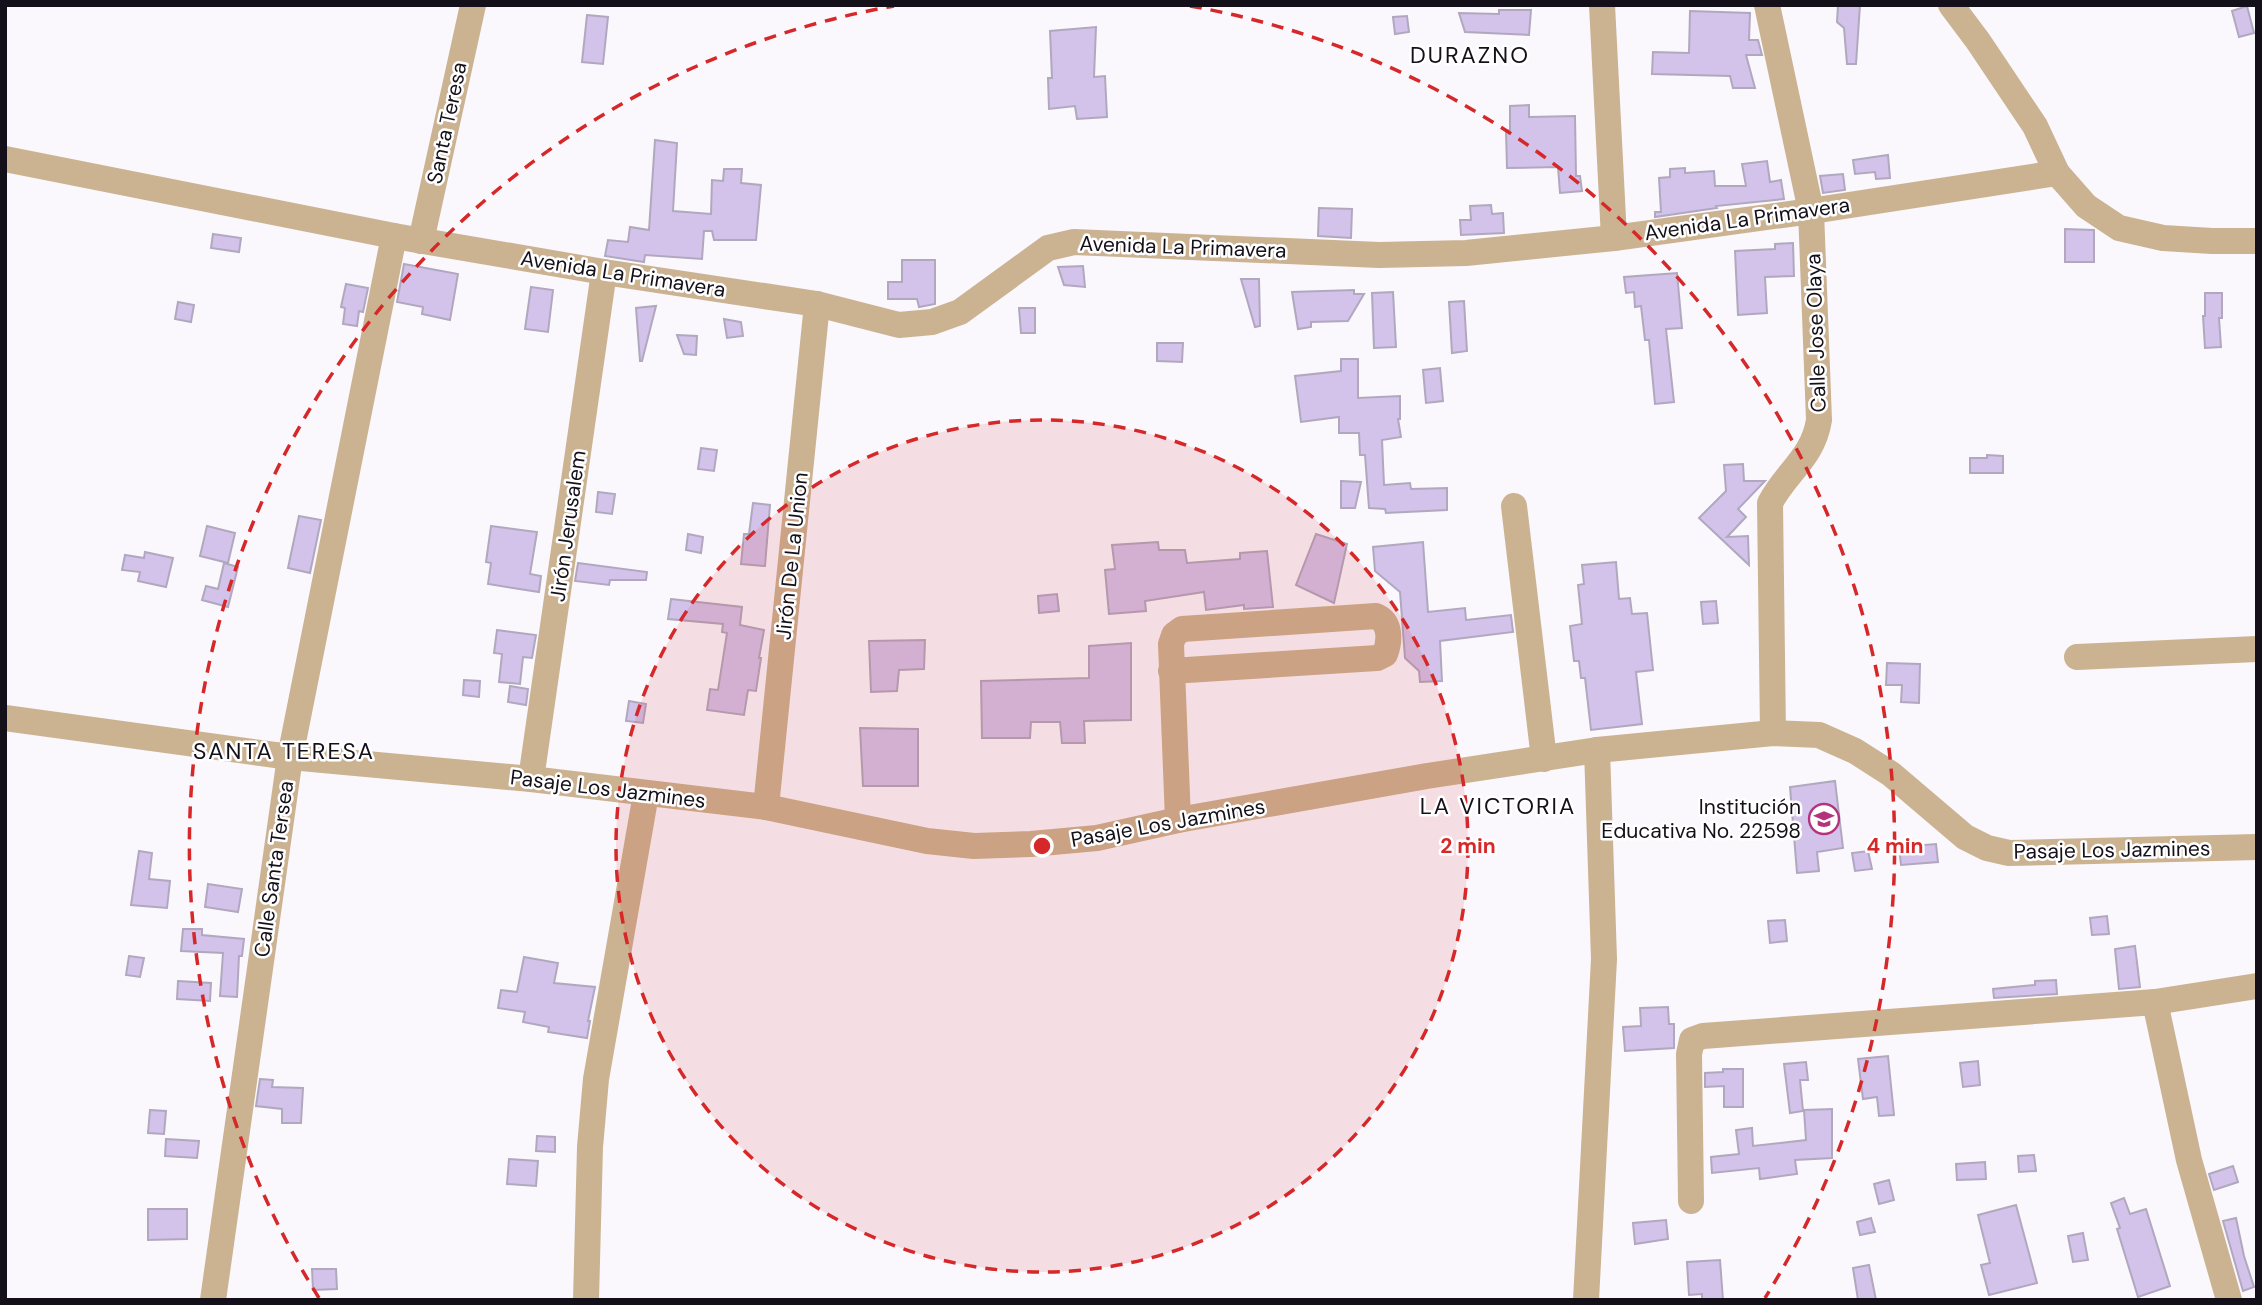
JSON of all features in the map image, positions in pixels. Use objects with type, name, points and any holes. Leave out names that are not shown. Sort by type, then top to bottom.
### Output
[{"type":"street","name":"Santa Teresa","points":[[421,241],[473,5]]},
{"type":"street","points":[[1602,5],[1614,237]]},
{"type":"street","name":"Calle Jose Olaya","points":[[1767,5],[1811,211],[1819,420],[1810,449],[1793,474],[1779,487],[1770,503],[1773,733]]},
{"type":"street","points":[[1951,5],[2035,126],[2057,173],[2086,206],[2119,228],[2162,238],[2257,241]]},
{"type":"street","name":"Avenida La Primavera","points":[[5,159],[421,241],[817,304],[899,325],[932,322],[960,312],[1048,248],[1074,242],[1379,255],[1466,253],[1811,211],[2057,173]]},
{"type":"street","name":"Calle Santa Tersea","points":[[212,1300],[290,757],[394,236]]},
{"type":"street","name":"Jirón Jerusalem","points":[[531,779],[604,272]]},
{"type":"street","name":"Jirón De La Union","points":[[766,807],[817,304]]},
{"type":"street","points":[[1514,506],[1544,759]]},
{"type":"street","points":[[1171,671],[1377,658],[1385,654],[1388,645],[1387,625],[1383,618],[1376,616],[1182,629],[1174,635],[1171,644],[1171,671],[1178,820]]},
{"type":"street","points":[[2077,657],[2257,649]]},
{"type":"street","name":"Pasaje Los Jazmines","points":[[5,718],[290,757],[531,779],[766,807],[927,841],[974,846],[1097,838],[1178,820],[1427,776],[1597,750],[1773,733],[1819,735],[1855,751],[1891,774],[1965,837],[1987,848],[2009,853],[2257,847]]},
{"type":"street","points":[[1586,1300],[1604,959],[1597,750]]},
{"type":"street","points":[[586,1300],[590,1147],[596,1079],[646,794]]},
{"type":"street","points":[[1691,1201],[1689,1054],[1692,1040],[1703,1036],[2155,1002],[2257,986]]},
{"type":"street","points":[[2155,1002],[2189,1160],[2229,1300]]},
{"type":"building","points":[[1838,5],[1860,5],[1856,64],[1847,64],[1844,28],[1837,22]]},
{"type":"building","points":[[2247,6],[2254,33],[2239,37],[2232,11]]},
{"type":"building","points":[[1499,10],[1531,10],[1529,35],[1465,32],[1459,13],[1499,14]]},
{"type":"building","points":[[1690,11],[1750,13],[1749,40],[1758,40],[1762,55],[1746,55],[1755,88],[1733,88],[1730,76],[1652,74],[1653,52],[1689,53]]},
{"type":"building","points":[[587,15],[608,17],[603,64],[582,62]]},
{"type":"building","points":[[1407,16],[1409,32],[1395,34],[1393,17]]},
{"type":"building","points":[[1096,27],[1094,77],[1105,76],[1107,117],[1077,119],[1075,106],[1049,109],[1048,78],[1052,78],[1050,31]]},
{"type":"building","points":[[1529,105],[1529,117],[1575,116],[1576,176],[1580,176],[1582,191],[1560,193],[1558,167],[1507,168],[1506,131],[1510,130],[1510,106]]},
{"type":"building","points":[[655,140],[677,143],[673,211],[711,214],[712,180],[723,181],[724,169],[742,169],[741,183],[761,185],[756,240],[714,240],[712,231],[704,231],[702,259],[645,255],[644,262],[605,256],[608,240],[628,242],[630,227],[649,230]]},
{"type":"building","points":[[1888,155],[1890,178],[1876,179],[1875,172],[1855,174],[1853,160]]},
{"type":"building","points":[[1767,161],[1770,182],[1781,180],[1784,199],[1716,206],[1717,208],[1655,217],[1655,212],[1661,212],[1659,178],[1670,177],[1670,169],[1685,168],[1685,173],[1714,171],[1715,186],[1746,186],[1742,164]]},
{"type":"building","points":[[1843,174],[1845,190],[1823,193],[1820,176]]},
{"type":"building","points":[[1491,205],[1492,214],[1503,213],[1504,233],[1461,235],[1460,220],[1471,220],[1470,206]]},
{"type":"building","points":[[1319,208],[1352,209],[1351,238],[1318,236]]},
{"type":"building","points":[[2065,229],[2094,230],[2094,262],[2065,262]]},
{"type":"building","points":[[213,234],[241,238],[239,252],[211,248]]},
{"type":"building","points":[[1793,243],[1794,276],[1765,277],[1767,313],[1738,315],[1735,251],[1775,249],[1775,244]]},
{"type":"building","points":[[902,260],[935,260],[935,304],[919,307],[917,299],[888,299],[888,282],[902,282]]},
{"type":"building","points":[[404,264],[458,274],[450,320],[422,314],[423,307],[397,302]]},
{"type":"building","points":[[1083,266],[1085,287],[1064,285],[1058,267]]},
{"type":"building","points":[[1677,273],[1682,328],[1666,329],[1674,402],[1655,404],[1649,340],[1645,340],[1641,306],[1635,307],[1634,292],[1626,293],[1624,277]]},
{"type":"building","points":[[1241,279],[1259,279],[1260,326],[1255,327]]},
{"type":"building","points":[[346,284],[368,288],[363,312],[359,311],[357,326],[343,324],[345,308],[341,307]]},
{"type":"building","points":[[531,287],[553,290],[548,332],[525,329]]},
{"type":"building","points":[[1354,290],[1354,294],[1364,294],[1348,321],[1311,322],[1311,327],[1298,329],[1292,292]]},
{"type":"building","points":[[1393,292],[1396,347],[1374,348],[1372,293]]},
{"type":"building","points":[[2205,293],[2222,293],[2222,318],[2219,318],[2221,347],[2205,348]]},
{"type":"building","points":[[1464,301],[1467,351],[1452,353],[1449,302]]},
{"type":"building","points":[[178,302],[194,305],[191,322],[175,319]]},
{"type":"building","points":[[656,306],[642,361],[640,361],[636,308]]},
{"type":"building","points":[[1019,308],[1035,308],[1035,333],[1021,333]]},
{"type":"building","points":[[724,319],[741,322],[743,336],[727,338]]},
{"type":"building","points":[[677,335],[697,336],[696,355],[684,354]]},
{"type":"building","points":[[1157,343],[1183,343],[1182,362],[1157,361]]},
{"type":"building","points":[[1341,359],[1358,359],[1358,398],[1400,396],[1398,419],[1401,437],[1382,440],[1384,485],[1410,483],[1411,489],[1447,488],[1447,510],[1386,513],[1385,509],[1369,508],[1365,455],[1360,455],[1359,433],[1339,433],[1339,417],[1301,422],[1295,376],[1341,371]]},
{"type":"building","points":[[1440,368],[1443,401],[1426,403],[1423,370]]},
{"type":"building","points":[[701,448],[717,450],[714,471],[698,469]]},
{"type":"building","points":[[1987,455],[2003,456],[2003,473],[1970,473],[1970,458],[1987,458]]},
{"type":"building","points":[[1743,464],[1744,481],[1765,481],[1738,509],[1746,517],[1727,537],[1748,536],[1749,565],[1699,518],[1726,491],[1724,465]]},
{"type":"building","points":[[1341,481],[1361,482],[1355,508],[1341,508]]},
{"type":"building","points":[[598,492],[615,494],[612,514],[596,512]]},
{"type":"building","points":[[753,503],[770,505],[765,566],[741,564],[744,534],[749,534]]},
{"type":"building","points":[[299,516],[321,520],[310,573],[288,568]]},
{"type":"building","points":[[207,526],[235,533],[228,563],[200,556]]},
{"type":"building","points":[[491,526],[537,532],[530,574],[541,576],[539,592],[488,584],[491,563],[486,562]]},
{"type":"building","points":[[688,534],[703,537],[701,553],[686,550]]},
{"type":"building","points":[[1316,534],[1347,544],[1334,603],[1296,585]]},
{"type":"building","points":[[1158,542],[1159,550],[1185,550],[1187,563],[1240,559],[1240,553],[1267,551],[1273,607],[1244,609],[1244,605],[1206,610],[1204,592],[1145,601],[1146,611],[1109,614],[1105,570],[1115,569],[1112,545]]},
{"type":"building","points":[[1423,542],[1428,612],[1465,608],[1466,620],[1511,615],[1513,632],[1440,641],[1442,681],[1420,682],[1419,671],[1405,658],[1400,592],[1375,571],[1373,547]]},
{"type":"building","points":[[145,552],[173,558],[166,587],[138,581],[140,572],[122,570],[125,555],[144,558]]},
{"type":"building","points":[[1616,562],[1619,599],[1630,598],[1632,614],[1647,613],[1653,670],[1636,672],[1642,724],[1591,730],[1585,678],[1581,678],[1579,661],[1574,661],[1570,626],[1582,624],[1578,585],[1584,584],[1582,565]]},
{"type":"building","points":[[224,563],[238,567],[228,607],[202,600],[206,586],[218,589]]},
{"type":"building","points":[[578,563],[647,572],[646,580],[610,580],[609,585],[575,581]]},
{"type":"building","points":[[1057,594],[1059,611],[1039,613],[1038,596]]},
{"type":"building","points":[[671,599],[742,607],[740,625],[764,630],[756,691],[748,690],[744,715],[707,710],[710,689],[718,690],[727,633],[722,632],[723,624],[668,619]]},
{"type":"building","points":[[1716,601],[1718,623],[1703,624],[1701,602]]},
{"type":"building","points":[[497,630],[536,635],[532,658],[523,657],[520,684],[499,682],[502,654],[494,653]]},
{"type":"building","points":[[925,640],[924,669],[899,670],[897,691],[871,692],[869,641]]},
{"type":"building","points":[[1131,643],[1131,720],[1084,721],[1085,743],[1062,743],[1060,722],[1031,722],[1030,738],[982,738],[981,681],[1089,678],[1089,646]]},
{"type":"building","points":[[1887,663],[1920,664],[1919,703],[1901,702],[1902,685],[1886,685]]},
{"type":"building","points":[[464,680],[480,681],[479,697],[463,695]]},
{"type":"building","points":[[510,686],[528,689],[526,705],[508,702]]},
{"type":"building","points":[[629,701],[646,704],[643,723],[626,721]]},
{"type":"building","points":[[860,728],[918,729],[918,786],[863,786]]},
{"type":"building","points":[[1835,781],[1843,848],[1817,852],[1819,871],[1797,873],[1790,787]]},
{"type":"building","points":[[1936,844],[1938,862],[1901,865],[1899,847]]},
{"type":"building","points":[[139,851],[152,853],[149,879],[170,881],[167,908],[131,905]]},
{"type":"building","points":[[1868,851],[1872,869],[1855,871],[1852,853]]},
{"type":"building","points":[[208,884],[242,889],[238,912],[205,907]]},
{"type":"building","points":[[2107,916],[2109,934],[2092,935],[2090,918]]},
{"type":"building","points":[[1785,920],[1787,941],[1770,943],[1768,921]]},
{"type":"building","points":[[183,929],[202,929],[202,935],[244,939],[242,956],[239,956],[237,997],[220,996],[223,953],[181,951]]},
{"type":"building","points":[[2135,946],[2140,987],[2119,989],[2115,949]]},
{"type":"building","points":[[129,956],[144,958],[140,977],[126,975]]},
{"type":"building","points":[[524,957],[558,963],[554,983],[595,987],[587,1038],[548,1032],[549,1027],[523,1022],[525,1012],[498,1008],[501,990],[517,992]]},
{"type":"building","points":[[2056,980],[2057,994],[1994,998],[1993,989]]},
{"type":"building","points":[[178,981],[211,983],[210,1001],[177,999]]},
{"type":"building","points":[[1668,1007],[1669,1024],[1674,1024],[1674,1048],[1625,1051],[1623,1027],[1641,1026],[1640,1008]]},
{"type":"building","points":[[1888,1056],[1894,1115],[1879,1116],[1877,1097],[1863,1099],[1858,1059]]},
{"type":"building","points":[[1978,1061],[1980,1085],[1963,1087],[1960,1063]]},
{"type":"building","points":[[1806,1062],[1808,1080],[1800,1080],[1803,1111],[1790,1113],[1784,1064]]},
{"type":"building","points":[[1723,1069],[1743,1069],[1743,1107],[1724,1107],[1724,1086],[1705,1087],[1705,1073],[1723,1072]]},
{"type":"building","points":[[260,1079],[273,1080],[272,1087],[303,1088],[301,1123],[282,1123],[282,1109],[256,1106]]},
{"type":"building","points":[[1832,1109],[1832,1158],[1795,1160],[1797,1174],[1760,1179],[1759,1168],[1712,1173],[1711,1157],[1739,1154],[1736,1130],[1752,1128],[1753,1146],[1806,1140],[1804,1110]]},
{"type":"building","points":[[150,1110],[166,1111],[164,1134],[148,1133]]},
{"type":"building","points":[[537,1136],[555,1137],[555,1152],[536,1151]]},
{"type":"building","points":[[166,1139],[199,1141],[197,1158],[165,1156]]},
{"type":"building","points":[[2034,1155],[2036,1171],[2019,1172],[2018,1156]]},
{"type":"building","points":[[509,1159],[538,1161],[536,1186],[507,1184]]},
{"type":"building","points":[[1985,1162],[1986,1179],[1957,1180],[1956,1164]]},
{"type":"building","points":[[2233,1166],[2238,1182],[2214,1190],[2209,1174]]},
{"type":"building","points":[[1889,1180],[1894,1200],[1879,1204],[1874,1184]]},
{"type":"building","points":[[2124,1198],[2130,1214],[2146,1209],[2170,1286],[2138,1297],[2111,1203]]},
{"type":"building","points":[[2016,1205],[2037,1283],[1989,1295],[1981,1265],[1990,1263],[1978,1215]]},
{"type":"building","points":[[148,1209],[187,1209],[187,1239],[148,1240]]},
{"type":"building","points":[[1871,1218],[1875,1232],[1860,1235],[1857,1222]]},
{"type":"building","points":[[2236,1218],[2254,1287],[2243,1291],[2223,1221]]},
{"type":"building","points":[[1666,1220],[1668,1239],[1635,1244],[1633,1223]]},
{"type":"building","points":[[2083,1233],[2088,1260],[2073,1262],[2068,1236]]},
{"type":"building","points":[[1720,1260],[1723,1300],[1702,1300],[1702,1294],[1689,1295],[1687,1262]]},
{"type":"building","points":[[1869,1265],[1876,1300],[1858,1300],[1853,1268]]},
{"type":"building","points":[[312,1269],[336,1269],[337,1289],[313,1290]]},
{"type":"place","name":"Institución Educativa No. 22598","points":[[1824,819]]},
{"type":"district","name":"DURAZNO","points":[[1470,55]]},
{"type":"district","name":"SANTA TERESA","points":[[284,751]]},
{"type":"district","name":"LA VICTORIA","points":[[1498,806]]}]
